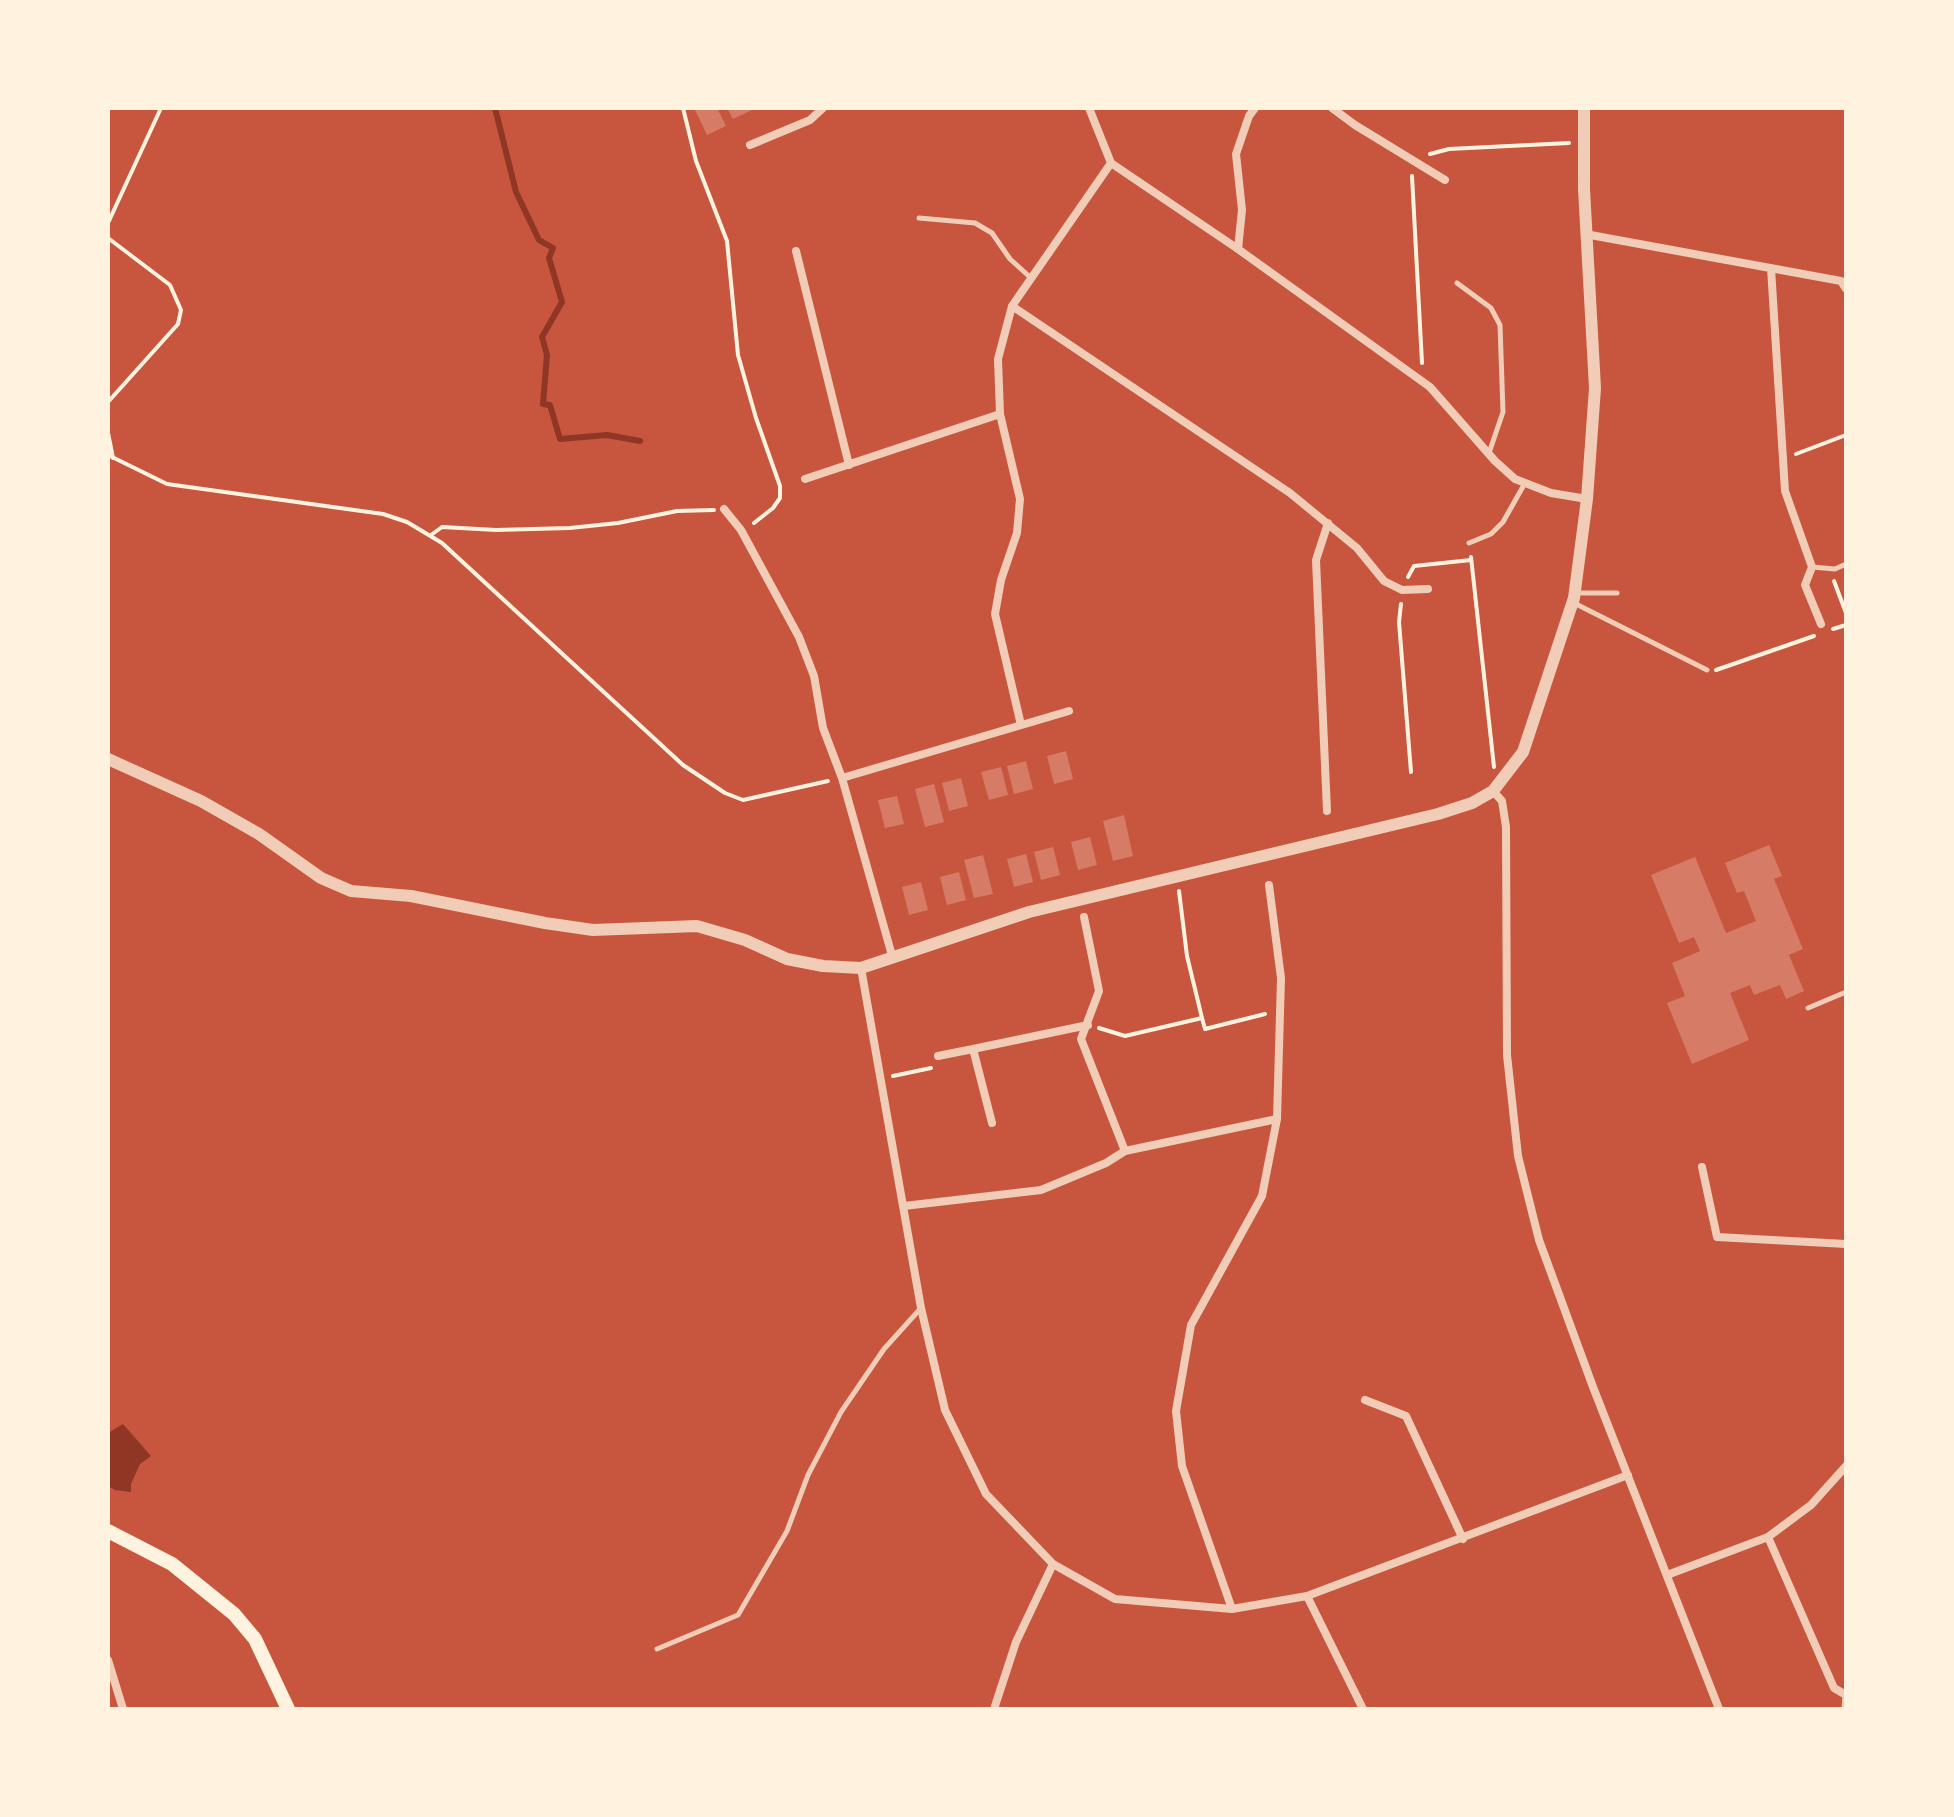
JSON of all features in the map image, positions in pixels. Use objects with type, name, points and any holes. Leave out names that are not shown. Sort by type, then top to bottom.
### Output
[{"type":"main road","points":[[108,1531],[172,1564],[234,1614],[255,1639],[288,1709]]},
{"type":"street","points":[[750,145],[810,120],[823,108]]},
{"type":"street","points":[[1089,108],[1111,163],[1238,249],[1430,387],[1515,479],[1567,498],[1587,499]]},
{"type":"street","points":[[1238,249],[1242,210],[1236,154],[1249,116],[1255,108]]},
{"type":"street","points":[[1332,108],[1445,180]]},
{"type":"street","points":[[108,759],[201,801],[259,834],[321,878],[351,891],[411,896],[593,930],[697,926],[745,940],[787,959],[823,966],[861,968],[1029,912],[1438,814],[1472,803],[1493,791],[1523,752],[1574,598],[1587,499],[1595,388],[1585,234],[1584,108]]},
{"type":"street","points":[[1021,725],[995,614],[1001,580],[1017,533],[1020,499],[1000,414],[998,359],[1012,306],[1111,163]]},
{"type":"street","points":[[1585,234],[1841,281],[1846,289]]},
{"type":"street","points":[[796,251],[849,465]]},
{"type":"street","points":[[1771,268],[1785,491],[1812,567],[1805,585],[1821,624]]},
{"type":"street","points":[[1012,306],[1290,493],[1357,548],[1384,581],[1402,590],[1428,589]]},
{"type":"street","points":[[805,479],[1000,414]]},
{"type":"street","points":[[724,509],[741,530],[799,637],[814,676],[823,728],[842,778],[893,959]]},
{"type":"street","points":[[1327,811],[1316,560],[1328,523]]},
{"type":"street","points":[[842,778],[1069,711]]},
{"type":"street","points":[[1493,791],[1502,801],[1505,811],[1507,1055],[1518,1156],[1539,1240],[1719,1709]]},
{"type":"street","points":[[1232,1609],[1182,1466],[1176,1411],[1191,1325],[1262,1196],[1277,1119],[1281,978],[1269,885]]},
{"type":"street","points":[[1084,917],[1099,990],[1081,1039],[1125,1151]]},
{"type":"street","points":[[861,968],[921,1308],[945,1410],[986,1494],[1053,1564],[1115,1599],[1232,1609],[1307,1596],[1628,1475]]},
{"type":"street","points":[[938,1056],[1088,1025]]},
{"type":"street","points":[[973,1049],[992,1123]]},
{"type":"street","points":[[904,1206],[1041,1190],[1106,1163],[1125,1151],[1277,1119]]},
{"type":"street","points":[[1702,1167],[1717,1237],[1846,1244]]},
{"type":"street","points":[[1365,1400],[1406,1416],[1463,1539]]},
{"type":"street","points":[[1667,1575],[1768,1537],[1811,1505],[1846,1466]]},
{"type":"street","points":[[1768,1537],[1834,1688],[1846,1695]]},
{"type":"street","points":[[994,1709],[1016,1642],[1053,1564]]},
{"type":"street","points":[[1307,1596],[1363,1709]]},
{"type":"street","points":[[108,1660],[123,1709]]},
{"type":"lane","points":[[919,218],[975,223],[992,233],[1010,259],[1031,278]]},
{"type":"lane","points":[[1457,283],[1491,308],[1500,325],[1503,412],[1489,454]]},
{"type":"lane","points":[[1469,543],[1491,534],[1503,522],[1525,483]]},
{"type":"lane","points":[[1812,567],[1835,569],[1846,564]]},
{"type":"lane","points":[[1574,598],[1617,593]]},
{"type":"lane","points":[[1574,598],[1707,670]]},
{"type":"lane","points":[[1808,1008],[1846,992]]},
{"type":"lane","points":[[657,1649],[738,1615],[787,1531],[808,1475],[841,1412],[884,1349],[921,1308]]},
{"type":"lane","points":[[1844,1709],[1846,1695]]},
{"type":"path","points":[[108,223],[161,108]]},
{"type":"path","points":[[683,108],[696,161],[727,241],[738,355],[780,486],[780,498],[773,508],[763,518],[741,530]]},
{"type":"path","points":[[1423,382],[1412,159],[1449,149],[1584,142]]},
{"type":"path","points":[[108,238],[170,285],[181,310],[178,324],[108,402]]},
{"type":"path","points":[[108,433],[110,456],[167,484],[383,514],[407,522],[431,536],[683,765],[725,793],[743,800],[842,778]]},
{"type":"path","points":[[1782,455],[1799,454],[1846,435]]},
{"type":"path","points":[[431,536],[442,527],[496,530],[570,528],[618,523],[677,511],[724,509]]},
{"type":"path","points":[[1469,543],[1493,766],[1505,778]]},
{"type":"path","points":[[1411,772],[1399,622],[1402,590],[1414,566],[1471,560]]},
{"type":"path","points":[[1835,569],[1833,578],[1846,613]]},
{"type":"path","points":[[1832,630],[1846,625]]},
{"type":"path","points":[[1707,670],[1716,670],[1817,635]]},
{"type":"path","points":[[1176,877],[1182,901],[1187,956],[1205,1029],[1280,1013]]},
{"type":"path","points":[[1088,1025],[1125,1036],[1202,1018]]},
{"type":"path","points":[[881,1079],[931,1068],[938,1056]]},
{"type":"shaded area","points":[[123,1424],[151,1456],[140,1464],[131,1484],[131,1492],[108,1486],[108,1433]]},
{"type":"building","points":[[717,108],[726,126],[707,135],[695,110]]},
{"type":"building","points":[[727,108],[756,108],[733,119]]},
{"type":"building","points":[[1066,751],[1073,779],[1054,784],[1047,756]]},
{"type":"building","points":[[1026,761],[1033,789],[1014,794],[1007,766]]},
{"type":"building","points":[[1001,767],[1008,795],[989,800],[981,772]]},
{"type":"building","points":[[961,778],[968,806],[949,811],[942,783]]},
{"type":"building","points":[[934,784],[944,822],[925,827],[915,789]]},
{"type":"building","points":[[897,796],[904,824],[885,828],[878,800]]},
{"type":"building","points":[[1124,815],[1133,856],[1113,861],[1103,821]]},
{"type":"building","points":[[1090,837],[1097,865],[1078,870],[1071,842]]},
{"type":"building","points":[[1769,845],[1782,876],[1774,879],[1803,949],[1789,955],[1804,991],[1786,999],[1780,985],[1754,995],[1750,985],[1730,993],[1749,1040],[1692,1064],[1667,1003],[1685,996],[1672,963],[1700,951],[1694,937],[1679,943],[1651,875],[1695,857],[1726,933],[1756,921],[1744,891],[1737,893],[1725,863]]},
{"type":"building","points":[[1053,847],[1060,875],[1041,880],[1034,852]]},
{"type":"building","points":[[1026,854],[1033,882],[1014,887],[1007,859]]},
{"type":"building","points":[[983,855],[993,894],[974,898],[964,860]]},
{"type":"building","points":[[959,872],[966,900],[947,905],[940,877]]},
{"type":"building","points":[[921,882],[928,910],[909,915],[902,887]]},
{"type":"waterway","points":[[495,108],[516,192],[539,240],[553,248],[549,258],[562,302],[542,337],[547,355],[543,404],[550,405],[560,439],[607,435],[640,441]]}]
